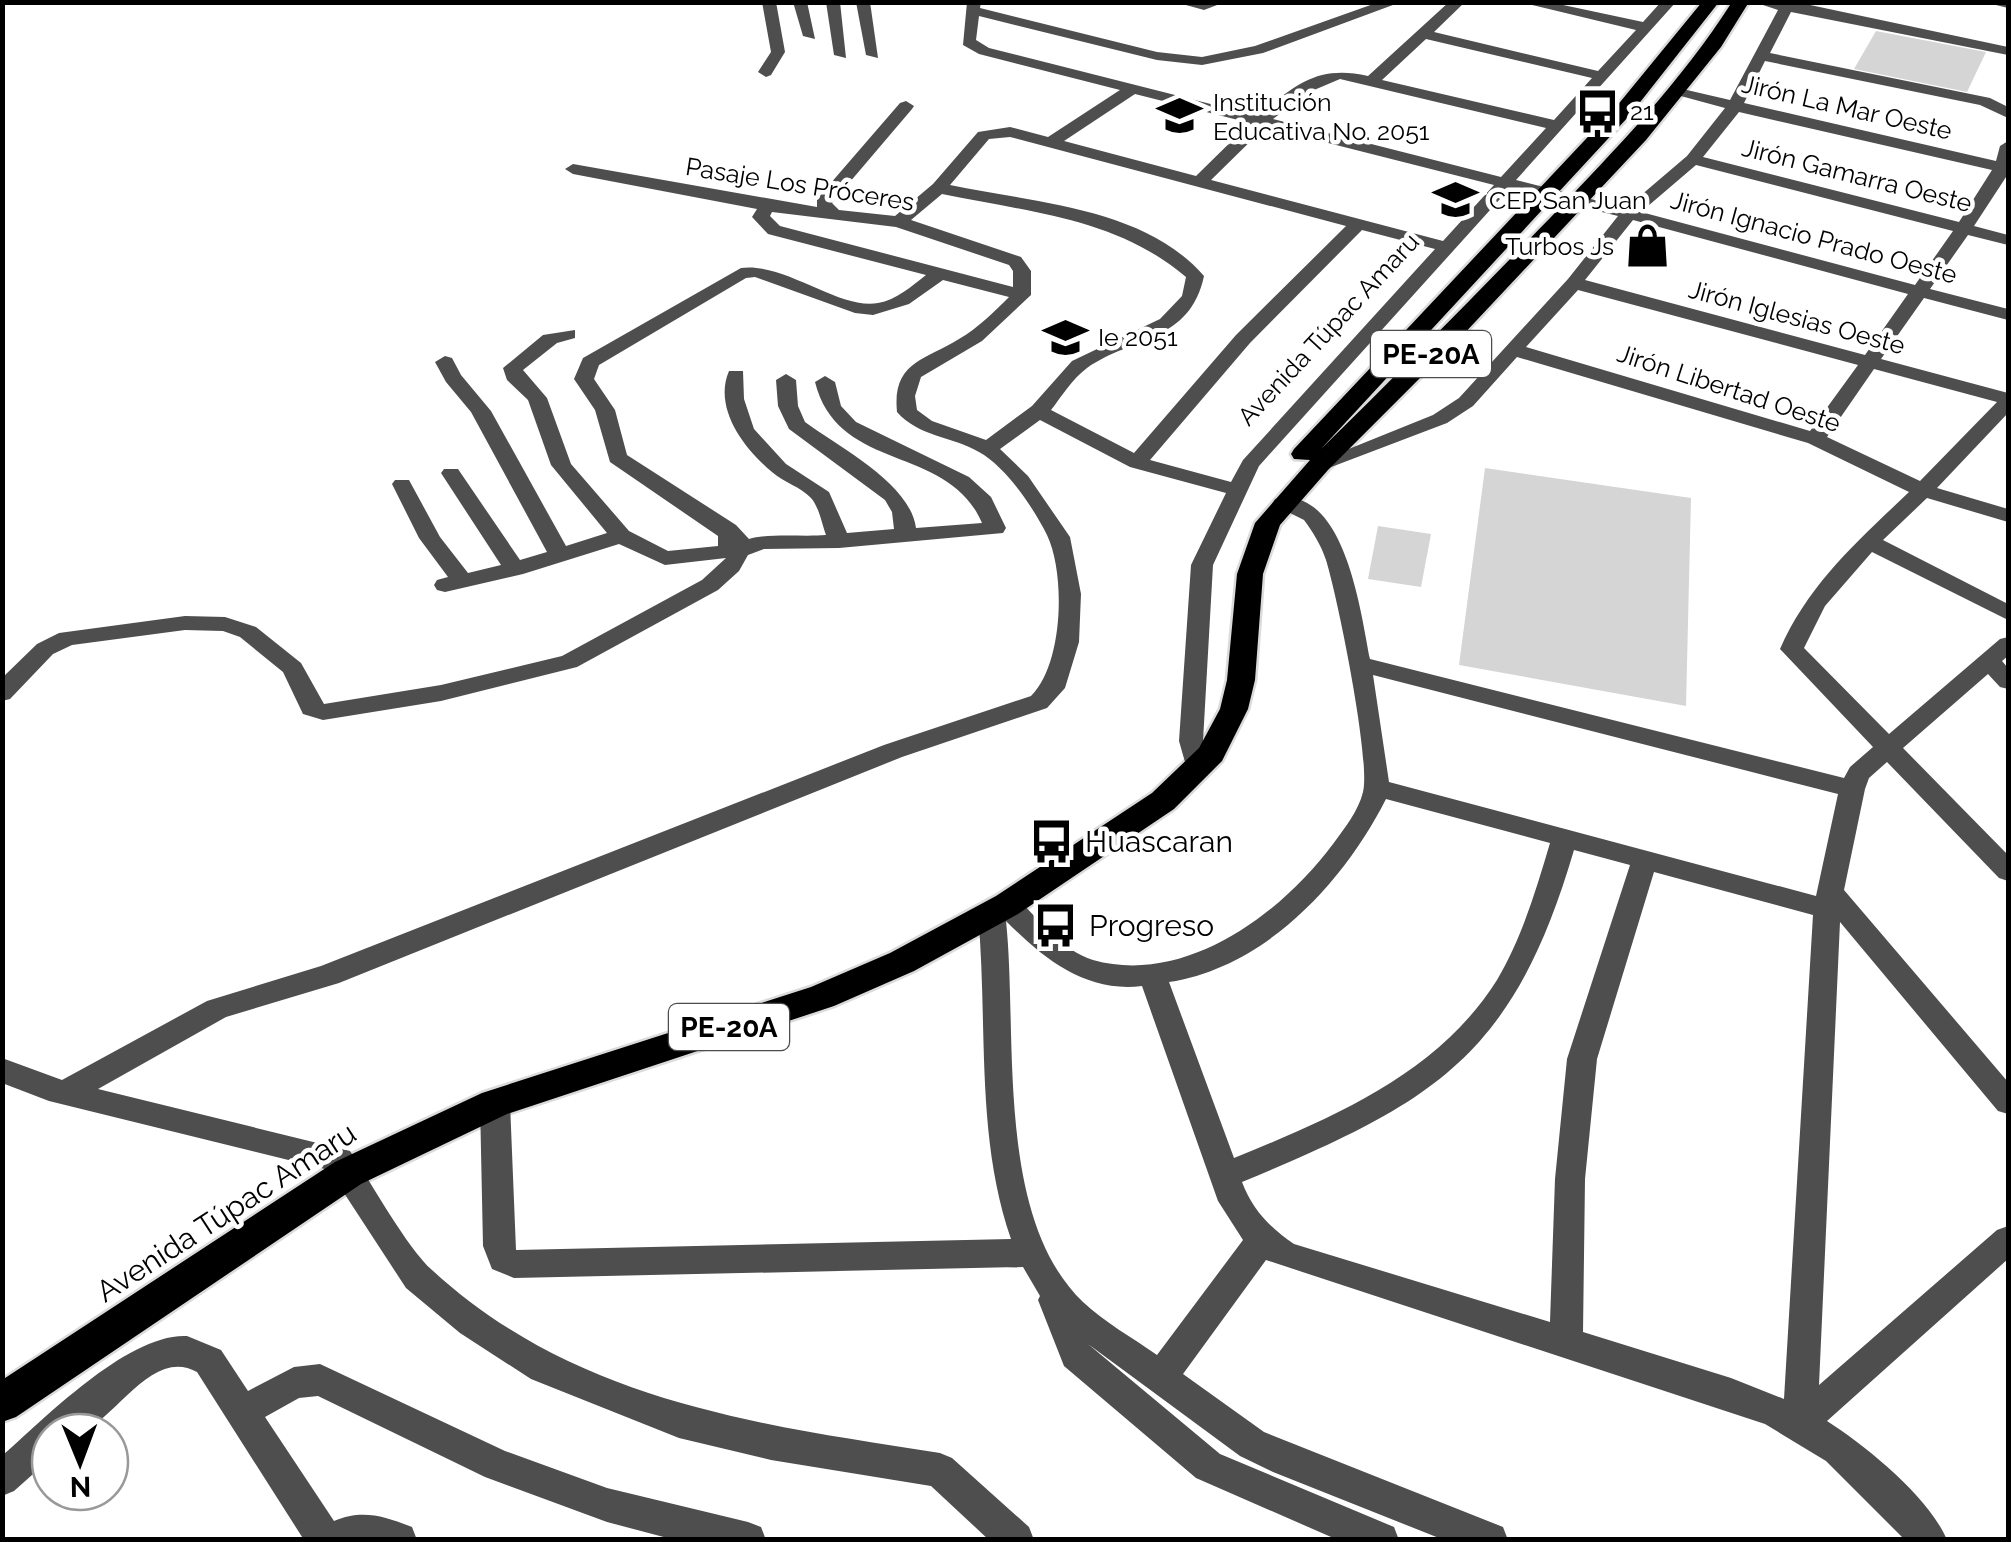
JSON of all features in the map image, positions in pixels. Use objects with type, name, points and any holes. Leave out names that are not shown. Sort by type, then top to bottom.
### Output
[{"type":"highway","name":"Avenida Túpac Amaru","points":[[1283,504],[1302,455],[1422,323],[1548,194],[1649,82],[1711,2]]},
{"type":"highway","name":"Avenida Túpac Amaru","points":[[2,1403],[348,1173],[495,1102],[822,997],[902,962],[1000,909],[1163,802],[1198,770],[1223,734],[1234,708],[1250,574],[1268,524],[1319,465],[1454,332],[1576,201],[1715,43],[1742,2]]},
{"type":"street","points":[[766,72],[778,52],[769,2]]},
{"type":"street","points":[[800,2],[810,36]]},
{"type":"street","points":[[834,2],[841,56]]},
{"type":"street","points":[[863,2],[873,54]]},
{"type":"street","points":[[1182,2],[1211,4]]},
{"type":"street","points":[[974,6],[1157,56],[1202,61],[1238,56],[1394,2]]},
{"type":"street","points":[[1371,82],[1458,2]]},
{"type":"street","points":[[1527,2],[1648,28]]},
{"type":"street","name":"Avenida Túpac Amaru","points":[[1198,770],[1191,741],[1202,565],[1250,464],[1669,2]]},
{"type":"street","points":[[1761,2],[2008,54]]},
{"type":"street","points":[[1319,465],[1454,412],[1574,283],[1629,214],[1693,159],[1734,107],[1787,5]]},
{"type":"street","name":"Jirón Ignacio Prado Oeste","points":[[974,6],[968,42],[984,51],[1629,214],[2008,315]]},
{"type":"street","points":[[1423,34],[1602,76]]},
{"type":"street","points":[[1762,56],[1985,101],[2007,111]]},
{"type":"street","points":[[1201,180],[1261,122],[1321,78],[1339,74],[1556,125]]},
{"type":"street","points":[[1053,141],[1132,89]]},
{"type":"street","name":"Jirón La Mar Oeste","points":[[1674,92],[2005,169]]},
{"type":"street","points":[[833,213],[823,203],[906,106]]},
{"type":"street","points":[[898,222],[939,188],[984,136],[995,132],[1053,141],[1447,247]]},
{"type":"street","points":[[1815,439],[2005,169],[2008,146]]},
{"type":"street","name":"Jirón Gamarra Oeste","points":[[1693,159],[2008,240]]},
{"type":"street","name":"Pasaje Los Próceres","points":[[573,169],[767,206],[898,222],[1015,261],[1022,270],[1022,295]]},
{"type":"street","points":[[939,188],[1091,220],[1178,258],[1195,276],[1194,294],[1182,312],[1159,328],[1079,364],[1038,411],[988,448]]},
{"type":"street","points":[[767,206],[760,218],[774,230],[1022,295]]},
{"type":"street","points":[[1137,463],[1243,339],[1359,224]]},
{"type":"street","points":[[825,382],[829,407],[852,429],[967,485],[988,504],[995,528],[780,545],[734,541],[617,458],[605,410],[584,379],[586,367],[610,348],[699,300],[741,272],[756,271],[862,309],[878,310],[890,308],[938,275]]},
{"type":"street","name":"Jirón Iglesias Oeste","points":[[1574,283],[2008,401]]},
{"type":"street","points":[[65,1093],[217,1009],[329,975],[893,751],[1039,702],[1053,688],[1068,642],[1070,594],[1058,537],[1021,480],[988,448],[926,425],[907,412],[903,394],[911,376],[931,359],[968,342],[1022,295]]},
{"type":"street","points":[[568,334],[550,339],[517,362],[514,376],[537,398],[560,465],[621,536],[665,558],[726,550],[734,541]]},
{"type":"street","name":"Jirón Libertad Oeste","points":[[1514,350],[1815,439],[1923,490],[2008,516]]},
{"type":"street","points":[[446,362],[452,378],[484,418],[501,457],[560,555]]},
{"type":"street","points":[[736,375],[734,399],[744,432],[779,468],[822,496],[839,541]]},
{"type":"street","points":[[786,380],[788,406],[796,425],[894,496],[903,512],[906,536]]},
{"type":"street","points":[[2008,401],[1868,541],[1811,606],[1792,648],[2008,872]]},
{"type":"street","points":[[1038,411],[1137,463],[1238,490]]},
{"type":"street","points":[[451,473],[515,569]]},
{"type":"street","points":[[402,484],[453,583],[515,569],[621,536]]},
{"type":"street","points":[[1000,909],[1086,970],[1119,978],[1153,978],[1213,959],[1266,925],[1340,857],[1379,788],[1338,564],[1326,534],[1312,515],[1283,504]]},
{"type":"street","points":[[2,692],[44,650],[68,638],[185,623],[225,624],[248,632],[293,668],[312,708],[323,712],[441,693],[568,662],[710,586],[729,570],[734,541]]},
{"type":"street","points":[[1868,541],[2008,613]]},
{"type":"street","points":[[1800,1423],[1829,901],[1852,789],[1859,773],[2008,644]]},
{"type":"street","points":[[1990,663],[2008,681]]},
{"type":"street","points":[[1358,664],[1852,789]]},
{"type":"street","points":[[1379,788],[1644,862],[1829,901],[2008,1102]]},
{"type":"street","points":[[1226,1175],[1378,1107],[1465,1038],[1495,1006],[1519,966],[1544,907],[1564,840]]},
{"type":"street","points":[[1566,1342],[1570,1179],[1582,1058],[1644,862]]},
{"type":"street","points":[[1000,909],[1003,1152],[1031,1253],[1076,1355],[1208,1466],[1381,1540]]},
{"type":"street","points":[[1153,978],[1240,1213],[1262,1240],[1285,1255],[1731,1394],[1800,1423],[1856,1462],[1891,1494],[1929,1540]]},
{"type":"street","points":[[2,1070],[65,1093],[339,1160],[417,1278],[472,1322],[543,1368],[680,1422],[771,1443],[940,1470],[1016,1540]]},
{"type":"street","points":[[495,1102],[499,1246],[503,1259],[514,1264],[1031,1253]]},
{"type":"street","points":[[1160,1378],[1262,1240]]},
{"type":"street","points":[[1800,1423],[2008,1240]]},
{"type":"street","points":[[1050,1290],[1071,1312],[1240,1436],[1285,1460],[1490,1540]]},
{"type":"street","points":[[82,1412],[135,1371],[170,1352],[191,1351],[209,1361],[325,1540]]},
{"type":"street","points":[[242,1412],[294,1383],[320,1380],[497,1466],[607,1505],[748,1540]]},
{"type":"street","points":[[2,1479],[30,1454]]},
{"type":"street","points":[[334,1540],[348,1530],[372,1531],[399,1540]]},
{"type":"shaded area","points":[[1876,31],[1986,52],[1967,92],[1854,69]]},
{"type":"shaded area","points":[[1485,468],[1691,498],[1686,706],[1459,665]]},
{"type":"shaded area","points":[[1378,526],[1431,534],[1421,587],[1368,579]]},
{"type":"place","name":"21","points":[[1597,111]]},
{"type":"place","name":"Institución Educativa No. 2051","points":[[1180,116]]},
{"type":"place","name":"CEP San Juan","points":[[1456,200]]},
{"type":"place","name":"Turbos Js","points":[[1647,246]]},
{"type":"place","name":"Ie 2051","points":[[1065,337]]},
{"type":"place","name":"Huascaran","points":[[1052,841]]},
{"type":"place","name":"Progreso","points":[[1056,925]]}]
